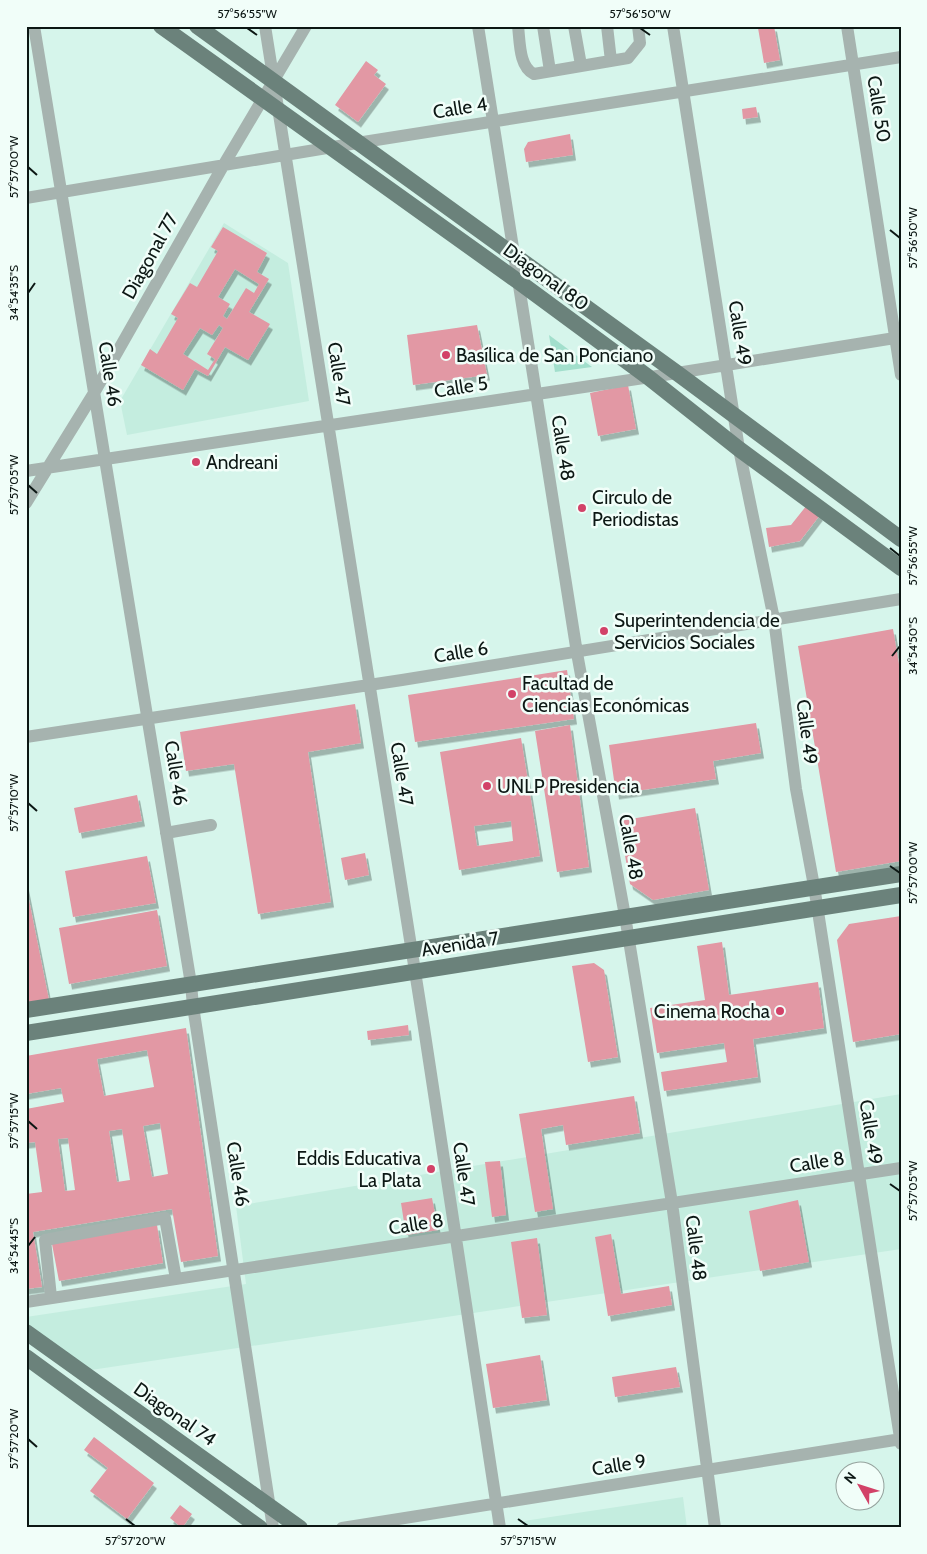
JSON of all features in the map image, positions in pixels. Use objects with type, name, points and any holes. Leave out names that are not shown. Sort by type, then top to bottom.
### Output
[{"type":"main road","name":"Diagonal 80","points":[[161,26],[519,282],[648,377],[739,449],[901,568]]},
{"type":"main road","name":"Diagonal 80","points":[[197,26],[273,83],[677,373],[901,538]]},
{"type":"main road","name":"Avenida 7","points":[[26,1010],[814,886],[901,874]]},
{"type":"main road","name":"Avenida 7","points":[[26,1032],[901,895]]},
{"type":"main road","name":"Diagonal 74","points":[[26,1332],[300,1528]]},
{"type":"main road","points":[[26,1357],[260,1528]]},
{"type":"street","name":"Calle 46","points":[[34,26],[191,984],[273,1528]]},
{"type":"street","name":"Calle 47","points":[[265,26],[500,1528]]},
{"type":"street","name":"Diagonal 77","points":[[26,503],[46,468],[94,394],[222,166],[306,26]]},
{"type":"street","name":"Calle 48","points":[[478,26],[577,652],[629,938],[672,1204],[715,1528]]},
{"type":"street","points":[[518,26],[524,63],[528,71],[534,74],[628,58],[640,43],[638,26]]},
{"type":"street","points":[[543,26],[550,71]]},
{"type":"street","points":[[574,26],[580,65]]},
{"type":"street","points":[[607,26],[611,61]]},
{"type":"street","name":"Calle 49","points":[[673,26],[739,449],[774,619],[796,789],[814,886],[900,1441]]},
{"type":"street","name":"Calle 50","points":[[847,26],[898,337],[901,375]]},
{"type":"street","name":"Calle 4","points":[[26,198],[357,143],[901,57]]},
{"type":"street","name":"Calle 5","points":[[26,471],[677,373],[898,337]]},
{"type":"street","name":"Calle 6","points":[[26,737],[369,686],[901,599]]},
{"type":"street","points":[[166,832],[211,825]]},
{"type":"street","name":"Calle 8","points":[[26,1302],[901,1168]]},
{"type":"street","points":[[51,1297],[45,1240],[165,1218],[176,1279]]},
{"type":"street","name":"Calle 9","points":[[342,1528],[900,1441]]},
{"type":"shaded area","points":[[224,223],[288,263],[309,401],[127,435],[120,401]]},
{"type":"shaded area","points":[[549,335],[592,367],[555,372]]},
{"type":"shaded area","points":[[901,1094],[901,1249],[91,1370],[26,1324],[26,1317],[246,1284],[236,1206]]},
{"type":"shaded area","points":[[683,1497],[687,1528],[525,1528],[524,1521]]},
{"type":"building","points":[[774,26],[780,60],[764,63],[758,28]]},
{"type":"building","points":[[366,61],[378,70],[374,75],[386,84],[358,122],[335,105]]},
{"type":"building","points":[[756,107],[758,117],[743,119],[742,109]]},
{"type":"building","points":[[570,134],[573,155],[526,162],[524,149],[528,142]]},
{"type":"building","points":[[223,227],[267,253],[257,272],[269,279],[249,312],[270,324],[248,360],[225,347],[208,376],[195,369],[183,390],[141,365],[150,349],[157,354],[178,318],[171,314],[190,283],[197,287],[218,251],[211,247]],"holes":[[[235,269],[259,284],[254,293],[246,288],[227,319],[223,316],[230,304],[218,297]],[[219,325],[223,328],[207,354],[215,359],[208,370],[183,354],[200,328],[212,335]]]},
{"type":"building","name":"Basílica de San Ponciano","points":[[477,325],[487,375],[413,385],[407,335]]},
{"type":"building","points":[[628,385],[636,429],[598,436],[590,393]]},
{"type":"building","points":[[807,505],[820,515],[800,541],[769,547],[766,528],[791,525]]},
{"type":"building","points":[[893,629],[901,676],[901,861],[836,872],[798,646]]},
{"type":"building","points":[[567,670],[574,719],[415,742],[408,695]]},
{"type":"building","points":[[355,704],[361,743],[308,752],[331,902],[258,914],[234,764],[186,771],[180,732]]},
{"type":"building","points":[[756,723],[761,753],[713,761],[716,779],[616,794],[609,745]]},
{"type":"building","points":[[570,725],[589,867],[557,872],[535,731]]},
{"type":"building","name":"UNLP Presidencia","points":[[521,738],[540,856],[459,870],[440,752]],"holes":[[[511,821],[513,841],[477,846],[474,826]]]},
{"type":"building","points":[[137,795],[142,821],[79,833],[74,808]]},
{"type":"building","points":[[695,808],[709,890],[653,900],[630,884],[619,821]]},
{"type":"building","points":[[365,853],[369,875],[345,880],[341,858]]},
{"type":"building","points":[[147,856],[156,903],[73,917],[65,871]]},
{"type":"building","points":[[26,885],[49,1000],[26,1004]]},
{"type":"building","points":[[157,910],[167,966],[69,984],[59,928]]},
{"type":"building","points":[[901,916],[901,1034],[853,1042],[837,940],[849,924]]},
{"type":"building","points":[[722,942],[729,995],[818,982],[824,1028],[753,1039],[758,1077],[664,1091],[661,1072],[727,1062],[724,1043],[657,1053],[650,1008],[705,1000],[697,946]]},
{"type":"building","points":[[594,963],[604,970],[618,1057],[588,1062],[572,966]]},
{"type":"building","points":[[408,1025],[409,1035],[368,1040],[367,1031]]},
{"type":"building","points":[[186,1028],[218,1256],[181,1262],[172,1209],[33,1232],[42,1287],[26,1289],[26,1194],[42,1192],[35,1142],[26,1143],[26,1109],[64,1102],[61,1088],[26,1094],[26,1056]],"holes":[[[147,1050],[154,1087],[104,1096],[97,1059]],[[160,1123],[168,1174],[152,1177],[143,1126]],[[122,1129],[130,1180],[117,1182],[109,1131]],[[68,1138],[75,1190],[65,1191],[58,1139]]]},
{"type":"building","points":[[634,1096],[640,1133],[566,1145],[563,1125],[541,1129],[553,1209],[535,1212],[519,1114]]},
{"type":"building","points":[[500,1161],[506,1215],[492,1217],[485,1162]]},
{"type":"building","points":[[432,1198],[438,1230],[406,1235],[401,1203]]},
{"type":"building","points":[[798,1200],[809,1262],[760,1271],[749,1211]]},
{"type":"building","points":[[157,1225],[163,1263],[59,1281],[52,1244]]},
{"type":"building","points":[[611,1234],[621,1294],[669,1286],[672,1305],[608,1316],[595,1237]]},
{"type":"building","points":[[537,1238],[547,1315],[522,1318],[511,1242]]},
{"type":"building","points":[[540,1355],[547,1400],[493,1408],[486,1364]]},
{"type":"building","points":[[676,1367],[680,1387],[615,1397],[612,1377]]},
{"type":"building","points":[[94,1437],[154,1483],[127,1519],[90,1491],[108,1468],[84,1450]]},
{"type":"building","points":[[180,1505],[192,1514],[182,1528],[170,1518]]},
{"type":"place","name":"Basílica de San Ponciano","points":[[446,355]]},
{"type":"place","name":"Andreani","points":[[196,462]]},
{"type":"place","name":"Circulo de Periodistas","points":[[582,508]]},
{"type":"place","name":"Superintendencia de Servicios Sociales","points":[[604,631]]},
{"type":"place","name":"Facultad de Ciencias Económicas","points":[[512,694]]},
{"type":"place","name":"UNLP Presidencia","points":[[487,786]]},
{"type":"place","name":"Cinema Rocha","points":[[780,1011]]},
{"type":"place","name":"Eddis Educativa La Plata","points":[[431,1169]]}]
